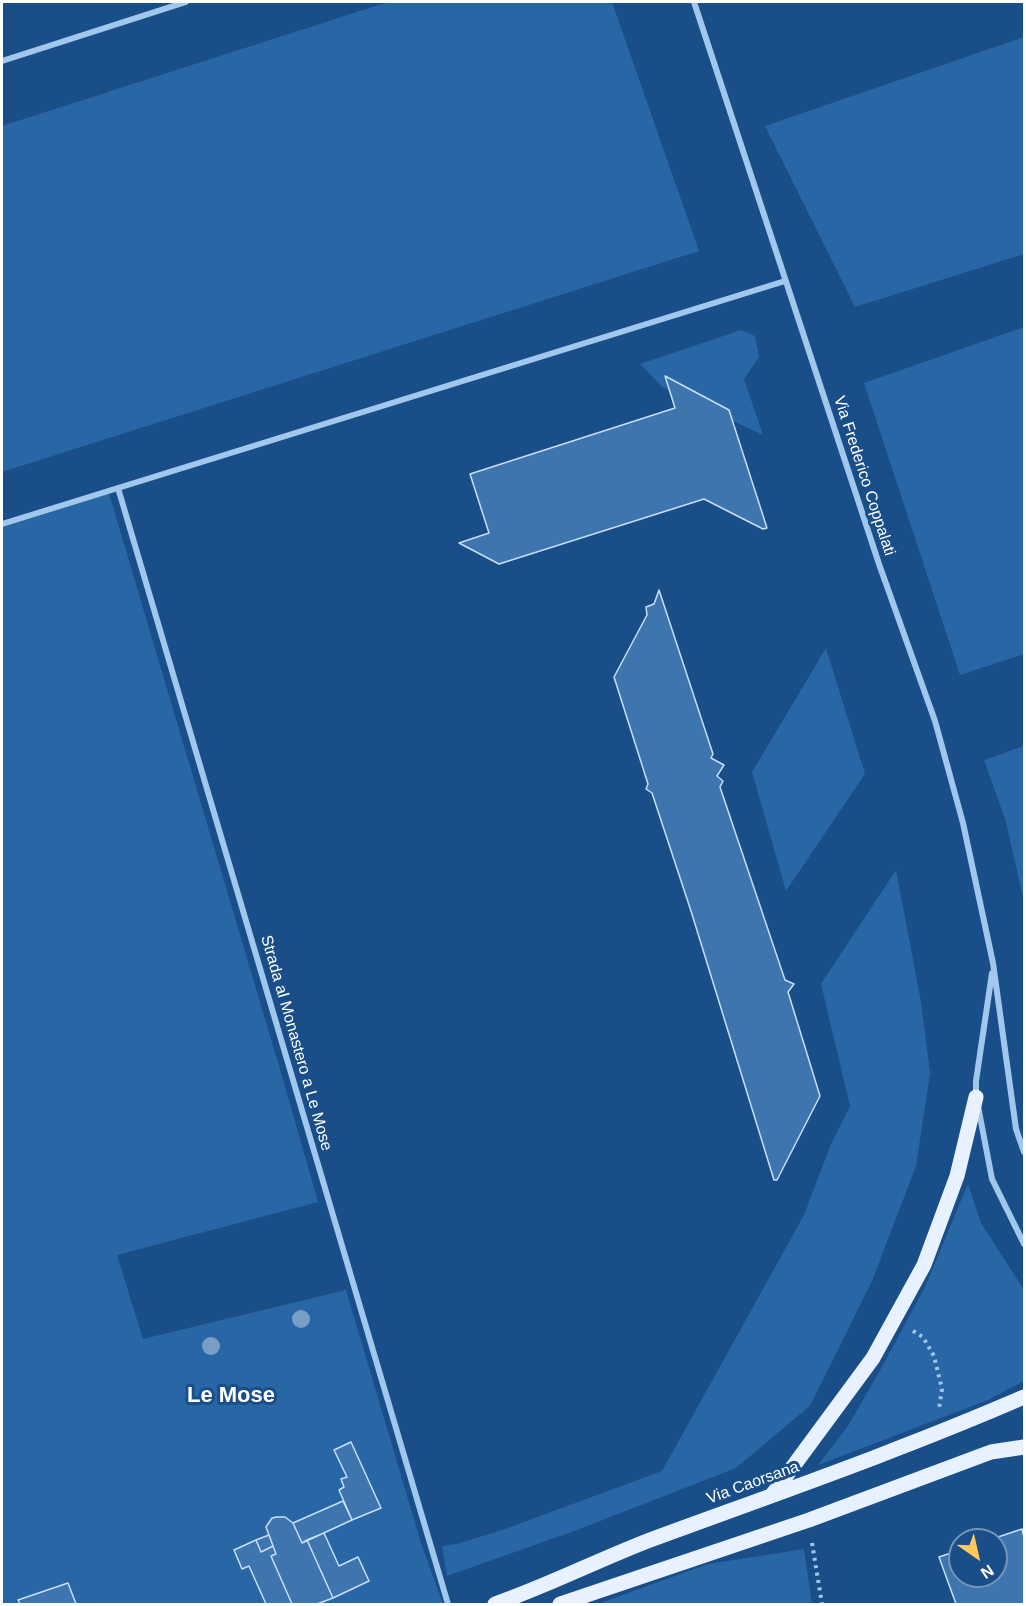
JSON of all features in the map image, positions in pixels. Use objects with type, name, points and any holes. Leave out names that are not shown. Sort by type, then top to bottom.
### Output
[{"type":"main road","points":[[772,1496],[873,1358],[924,1265],[957,1176],[976,1097]]},
{"type":"main road","name":"Via Caorsana","points":[[495,1605],[647,1541],[772,1496],[1024,1397]]},
{"type":"main road","points":[[560,1605],[809,1520],[991,1452],[1024,1447]]},
{"type":"street","points":[[2,61],[186,2]]},
{"type":"street","name":"Via Frederico Coppalati","points":[[694,2],[879,564],[935,721],[963,823],[993,963],[1016,1129],[1024,1152]]},
{"type":"street","points":[[2,524],[785,281]]},
{"type":"street","name":"Strada al Monastero a Le Mose","points":[[118,488],[448,1605]]},
{"type":"street","name":"Via Frederico Coppalati","points":[[993,963],[976,1080],[976,1097],[992,1179],[1024,1244]]},
{"type":"path","points":[[894,1319],[923,1337],[934,1356],[942,1389],[938,1414],[941,1431]]},
{"type":"path","points":[[809,1520],[822,1605]]},
{"type":"shaded area","points":[[388,2],[612,2],[699,251],[2,472],[2,126]]},
{"type":"shaded area","points":[[1024,37],[1024,254],[855,307],[765,126]]},
{"type":"shaded area","points":[[1024,327],[1024,654],[960,675],[864,383]]},
{"type":"shaded area","points":[[741,330],[755,336],[759,357],[744,379],[763,435],[662,387],[640,364]]},
{"type":"shaded area","points":[[108,490],[318,1202],[117,1255],[143,1339],[346,1290],[421,1543],[443,1604],[2,1604],[2,524]]},
{"type":"shaded area","points":[[826,648],[865,774],[786,891],[752,772]]},
{"type":"shaded area","points":[[1024,746],[1024,902],[1006,822],[984,760]]},
{"type":"shaded area","points":[[896,870],[921,1002],[930,1073],[916,1166],[872,1281],[810,1406],[736,1468],[577,1530],[447,1576],[442,1546],[457,1544],[505,1529],[662,1471],[804,1215],[831,1144],[850,1106],[821,984]]},
{"type":"shaded area","points":[[968,1184],[981,1223],[1024,1290],[1024,1381],[988,1400],[818,1465],[848,1426],[925,1287]]},
{"type":"shaded area","points":[[804,1549],[812,1604],[598,1604],[708,1564]]},
{"type":"building","points":[[665,376],[729,410],[767,528],[763,529],[704,499],[499,564],[459,543],[489,533],[470,474],[675,408]]},
{"type":"building","points":[[659,590],[713,754],[711,758],[724,765],[717,776],[723,781],[720,787],[785,980],[794,984],[788,992],[820,1096],[777,1180],[774,1180],[652,793],[646,789],[648,784],[614,677],[647,615],[646,607],[654,604]]},
{"type":"building","points":[[351,1442],[381,1508],[352,1520],[339,1490],[344,1487],[341,1479],[347,1477],[334,1450]]},
{"type":"building","points":[[343,1501],[352,1520],[302,1543],[293,1523]]},
{"type":"building","points":[[285,1517],[293,1523],[302,1543],[307,1540],[333,1598],[317,1604],[292,1604],[271,1556],[276,1554],[266,1527],[272,1518]]},
{"type":"building","points":[[1022,1529],[1024,1604],[956,1604],[950,1588],[1008,1588],[1008,1534]]},
{"type":"building","points":[[324,1533],[339,1566],[358,1557],[369,1581],[333,1598],[307,1540]]},
{"type":"building","points":[[269,1535],[273,1546],[261,1552],[256,1540]]},
{"type":"building","points":[[256,1540],[261,1552],[273,1546],[276,1554],[271,1556],[292,1604],[266,1604],[249,1566],[242,1569],[234,1550]]},
{"type":"building","points":[[948,1554],[948,1582],[939,1557]]},
{"type":"building","points":[[68,1583],[76,1604],[20,1604],[18,1600]]},
{"type":"district","name":"Le Mose","points":[[231,1396]]}]
